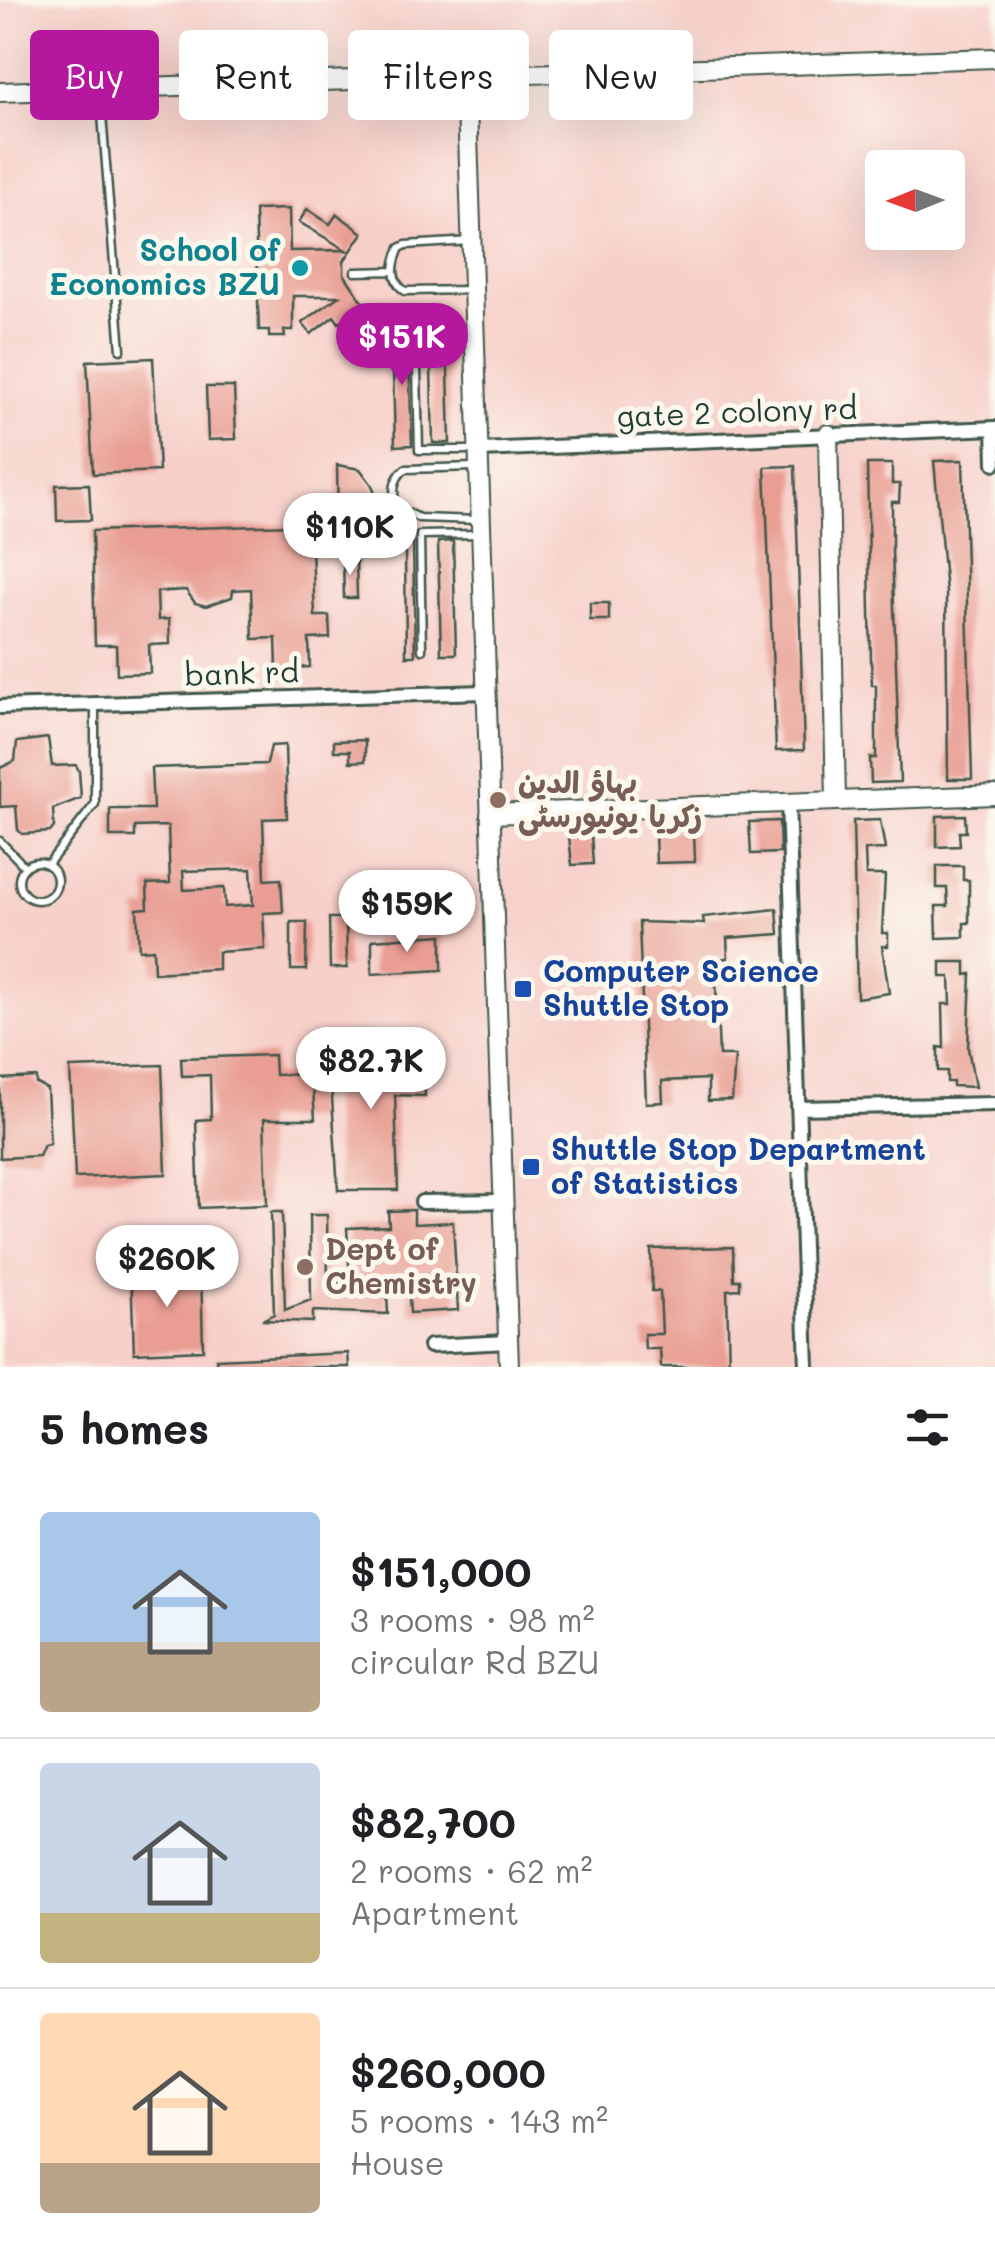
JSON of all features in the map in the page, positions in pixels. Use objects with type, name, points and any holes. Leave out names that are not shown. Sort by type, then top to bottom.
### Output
[{"type":"street","points":[[529,73],[995,58]]},
{"type":"street","points":[[159,86],[348,79]]},
{"type":"street","points":[[0,92],[30,91]]},
{"type":"street","points":[[468,120],[509,1367]]},
{"type":"street","points":[[994,428],[995,463]]},
{"type":"street","name":"gate 2 colony rd","points":[[481,458],[828,434],[994,428]]},
{"type":"street","points":[[828,434],[836,800]]},
{"type":"street","name":"bank rd","points":[[0,707],[486,692]]},
{"type":"street","points":[[490,814],[995,795]]},
{"type":"street","points":[[788,801],[807,1367]]},
{"type":"street","points":[[798,1108],[995,1104]]},
{"type":"street","points":[[422,1202],[505,1202]]},
{"type":"street","points":[[430,1346],[508,1342]]},
{"type":"lane","points":[[103,120],[121,350]]},
{"type":"lane","points":[[472,241],[406,245],[400,248],[394,270],[396,282],[405,291],[474,290]]},
{"type":"lane","points":[[354,272],[394,270]]},
{"type":"lane","points":[[416,332],[419,450],[481,458]]},
{"type":"lane","points":[[481,458],[405,469],[394,484],[394,498],[396,507],[410,516],[482,527]]},
{"type":"lane","points":[[422,650],[420,535],[482,527]]},
{"type":"lane","points":[[48,864],[95,804],[95,703]]},
{"type":"lane","points":[[0,841],[25,867]]},
{"type":"lane","points":[[36,862],[48,864],[56,873],[51,895],[40,900],[28,897],[21,888],[20,877],[25,867],[36,862]]},
{"type":"shaded area","name":"بہاؤ الدین زکریا یونیورسٹی","points":[[0,0],[995,0],[995,1367],[0,1367]]},
{"type":"building","name":"School of Economics BZU","points":[[289,209],[290,251],[346,250],[299,222],[307,209],[330,224],[337,214],[363,233],[344,261],[344,274],[365,305],[339,323],[334,316],[311,334],[302,323],[339,296],[293,296],[293,330],[284,330],[285,337],[269,337],[269,330],[259,330],[255,210]]},
{"type":"building","points":[[392,329],[408,329],[412,445],[395,446]]},
{"type":"building","points":[[430,333],[447,333],[450,443],[433,443]]},
{"type":"building","points":[[153,358],[159,471],[93,474],[87,361]]},
{"type":"building","points":[[206,387],[234,387],[236,439],[208,440]]},
{"type":"building","points":[[963,460],[972,779],[948,779],[946,592],[934,461]]},
{"type":"building","points":[[867,464],[892,464],[892,484],[900,484],[899,502],[892,502],[892,549],[900,782],[871,783],[870,758],[876,758],[876,685],[872,685]]},
{"type":"building","points":[[337,465],[360,469],[372,485],[375,494],[367,510],[360,512],[360,520],[338,521]]},
{"type":"building","points":[[795,466],[804,750],[776,751],[765,467]]},
{"type":"building","points":[[89,484],[91,520],[57,521],[56,485]]},
{"type":"building","points":[[327,524],[328,549],[312,550],[315,616],[329,616],[330,638],[309,639],[310,667],[277,669],[276,638],[253,639],[251,589],[233,590],[232,597],[206,606],[195,603],[186,590],[157,592],[158,620],[169,619],[170,644],[149,645],[150,673],[117,674],[116,645],[95,645],[92,531]]},
{"type":"building","points":[[453,541],[456,654],[441,654],[438,542]]},
{"type":"building","points":[[413,543],[415,656],[406,656],[405,544]]},
{"type":"building","points":[[343,558],[356,558],[357,598],[344,598]]},
{"type":"building","points":[[590,603],[609,603],[609,620],[590,620]]},
{"type":"building","points":[[48,738],[52,766],[76,765],[81,798],[53,809],[54,827],[50,832],[22,834],[18,830],[16,806],[0,807],[0,768],[15,761],[17,742]]},
{"type":"building","points":[[365,740],[365,761],[350,762],[350,751],[334,751],[334,741]]},
{"type":"building","points":[[285,745],[287,818],[263,819],[265,880],[281,879],[283,912],[263,913],[265,949],[218,952],[218,969],[154,973],[153,949],[139,950],[137,909],[148,908],[147,884],[170,883],[168,826],[135,827],[135,837],[110,837],[110,809],[153,809],[151,768],[267,764],[271,746]],"holes":[[[251,869],[253,905],[225,907],[224,888],[184,890],[183,871]]]},
{"type":"building","points":[[965,815],[966,832],[959,832],[960,846],[937,847],[937,816]]},
{"type":"building","points":[[880,820],[885,849],[865,850],[866,875],[885,875],[882,933],[888,933],[888,946],[882,946],[889,993],[857,998],[853,821]]},
{"type":"building","points":[[779,821],[780,853],[751,854],[749,822]]},
{"type":"building","points":[[694,830],[695,862],[656,863],[655,831]]},
{"type":"building","points":[[591,835],[593,864],[572,865],[569,836]]},
{"type":"building","points":[[937,866],[963,866],[963,880],[969,880],[969,923],[964,923],[964,937],[937,938],[936,906],[948,906],[947,888],[937,888]]},
{"type":"building","points":[[777,909],[779,934],[727,938],[728,958],[715,959],[719,1056],[735,1056],[732,1100],[708,1101],[708,1079],[662,1081],[663,1102],[646,1103],[639,922],[704,924],[703,917]]},
{"type":"building","points":[[329,918],[346,918],[347,968],[330,968]]},
{"type":"building","points":[[291,922],[307,922],[306,970],[291,970]]},
{"type":"building","points":[[442,935],[442,970],[372,974],[372,940]]},
{"type":"building","points":[[941,962],[966,962],[966,975],[971,974],[968,1048],[975,1087],[953,1086],[953,1082],[947,1082],[947,1071],[938,1071],[938,1047],[944,1048],[943,1004],[951,1004],[950,977],[941,977]]},
{"type":"building","points":[[422,1046],[425,1096],[395,1095],[398,1190],[338,1190],[329,1052]]},
{"type":"building","points":[[274,1055],[275,1075],[312,1074],[315,1119],[264,1119],[267,1205],[199,1208],[196,1120],[211,1119],[210,1075],[182,1076],[181,1058]]},
{"type":"building","points":[[162,1065],[166,1174],[75,1178],[70,1068]]},
{"type":"building","points":[[36,1077],[36,1083],[47,1089],[50,1144],[44,1145],[39,1156],[0,1158],[0,1079]]},
{"type":"building","points":[[414,1210],[414,1224],[453,1222],[458,1310],[410,1313],[408,1276],[386,1277],[388,1314],[313,1311],[313,1322],[262,1320],[274,1314],[271,1212],[282,1212],[285,1310],[311,1300],[310,1215],[327,1215],[328,1282],[350,1282],[347,1228],[389,1226],[388,1211]]},
{"type":"building","points":[[733,1247],[734,1280],[740,1280],[740,1289],[727,1290],[729,1367],[661,1367],[660,1349],[645,1349],[644,1334],[662,1334],[660,1291],[652,1291],[651,1249]]},
{"type":"building","points":[[201,1268],[203,1350],[134,1353],[131,1270]]},
{"type":"building","points":[[348,1353],[349,1367],[217,1367],[216,1359]]},
{"type":"place","name":"School of Economics BZU","points":[[300,268]]},
{"type":"place","name":"بہاؤ الدین زکریا یونیورسٹی","points":[[498,800]]},
{"type":"place","name":"Computer Science Shuttle Stop","points":[[523,989]]},
{"type":"place","name":"Shuttle Stop Department of Statistics","points":[[531,1167]]},
{"type":"place","name":"Dept of Chemistry","points":[[305,1267]]}]
